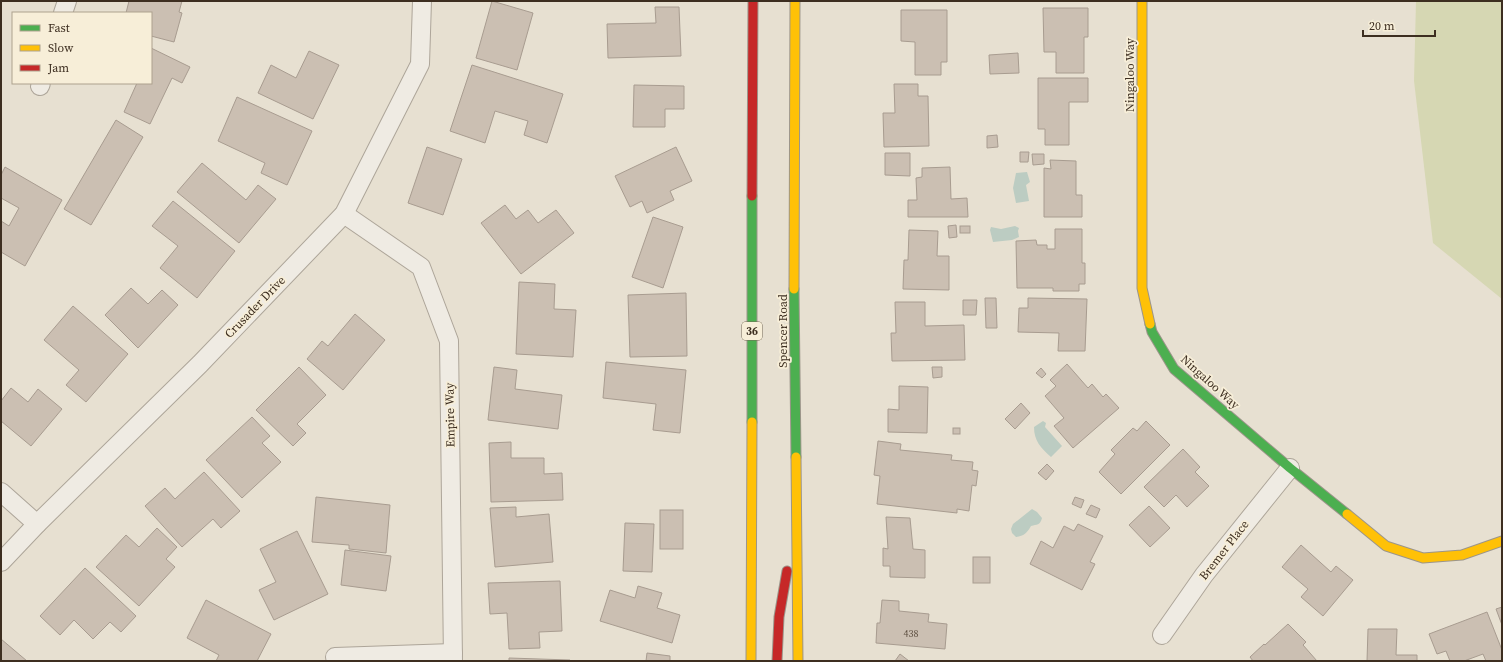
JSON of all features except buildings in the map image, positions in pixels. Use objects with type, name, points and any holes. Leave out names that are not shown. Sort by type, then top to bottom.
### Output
[{"type":"main road","name":"36","points":[[751,661],[753,1]]},
{"type":"main road","name":"Spencer Road","points":[[795,1],[794,246],[798,661]]},
{"type":"main road","name":"Ningaloo Way","points":[[1142,1],[1142,288],[1152,332],[1174,369],[1290,468],[1386,546],[1423,558],[1462,555],[1502,541]]},
{"type":"main road","points":[[777,661],[779,617],[787,572],[796,542]]},
{"type":"street","points":[[63,12],[66,1]]},
{"type":"street","name":"Crusader Drive","points":[[1,562],[36,524],[200,364],[344,214],[420,64],[422,1]]},
{"type":"street","name":"Empire Way","points":[[344,214],[421,267],[449,341],[453,657]]},
{"type":"street","name":"Bremer Place","points":[[1162,635],[1204,575],[1290,468]]},
{"type":"street","points":[[1,492],[36,524]]},
{"type":"street","points":[[335,657],[453,657]]},
{"type":"green space","points":[[1416,1],[1502,1],[1502,299],[1433,243],[1414,81]]},
{"type":"shaded area","points":[[1027,172],[1030,182],[1026,185],[1029,201],[1016,203],[1013,188],[1016,173]]},
{"type":"shaded area","points":[[1015,226],[1019,228],[1019,237],[1012,240],[993,242],[990,230],[991,227],[1001,229]]},
{"type":"shaded area","points":[[1043,421],[1046,423],[1045,427],[1062,446],[1051,457],[1041,447],[1034,432],[1034,427]]},
{"type":"shaded area","points":[[1032,509],[1042,518],[1040,522],[1031,526],[1023,535],[1016,537],[1012,533],[1011,529],[1013,524]]},
{"type":"traffic: fast","points":[[752,196],[752,422]]},
{"type":"traffic: fast","points":[[794,289],[796,457]]},
{"type":"traffic: fast","points":[[1150,324],[1152,332],[1174,369],[1290,468],[1347,514]]},
{"type":"traffic: slow","points":[[794,289],[795,1]]},
{"type":"traffic: slow","points":[[1142,1],[1142,288],[1150,324]]},
{"type":"traffic: slow","points":[[751,661],[752,422]]},
{"type":"traffic: slow","points":[[796,457],[798,661]]},
{"type":"traffic: slow","points":[[1347,514],[1386,546],[1423,558],[1462,555],[1502,541]]},
{"type":"traffic: jam","points":[[752,196],[753,1]]},
{"type":"traffic: jam","points":[[777,661],[779,617],[787,571]]}]
